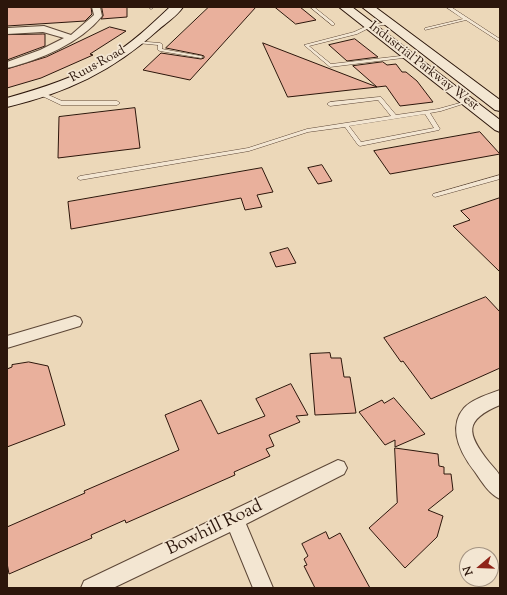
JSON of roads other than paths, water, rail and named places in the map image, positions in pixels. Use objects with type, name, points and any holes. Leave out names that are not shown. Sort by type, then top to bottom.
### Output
[{"type":"main road","name":"Ruus Road","points":[[7,103],[78,79],[102,66],[126,51],[177,7]]},
{"type":"main road","name":"Industrial Parkway West","points":[[345,7],[500,127]]},
{"type":"main road","name":"Industrial Parkway West","points":[[368,7],[500,107]]},
{"type":"street","points":[[7,66],[43,52],[72,38],[98,16],[96,7]]},
{"type":"street","points":[[7,31],[44,29],[72,38]]},
{"type":"street","points":[[7,342],[75,322]]},
{"type":"street","points":[[500,397],[476,408],[469,414],[465,422],[464,431],[466,442],[471,452],[500,490]]},
{"type":"street","name":"Bowhill Road","points":[[91,588],[235,520],[338,468]]},
{"type":"street","points":[[235,520],[263,588]]},
{"type":"lane","points":[[312,7],[333,24]]},
{"type":"lane","points":[[448,7],[500,41]]},
{"type":"lane","points":[[427,29],[466,19]]},
{"type":"lane","points":[[389,23],[370,26],[355,33],[306,45],[330,66],[409,56]]},
{"type":"lane","points":[[136,42],[160,44],[160,50],[201,57]]},
{"type":"lane","points":[[40,93],[61,104],[117,103]]},
{"type":"lane","points":[[330,104],[379,98],[395,117]]},
{"type":"lane","points":[[80,178],[249,149],[307,131],[427,112],[467,102]]},
{"type":"lane","points":[[346,125],[360,144],[437,129],[427,112]]},
{"type":"lane","points":[[435,195],[500,177]]}]
